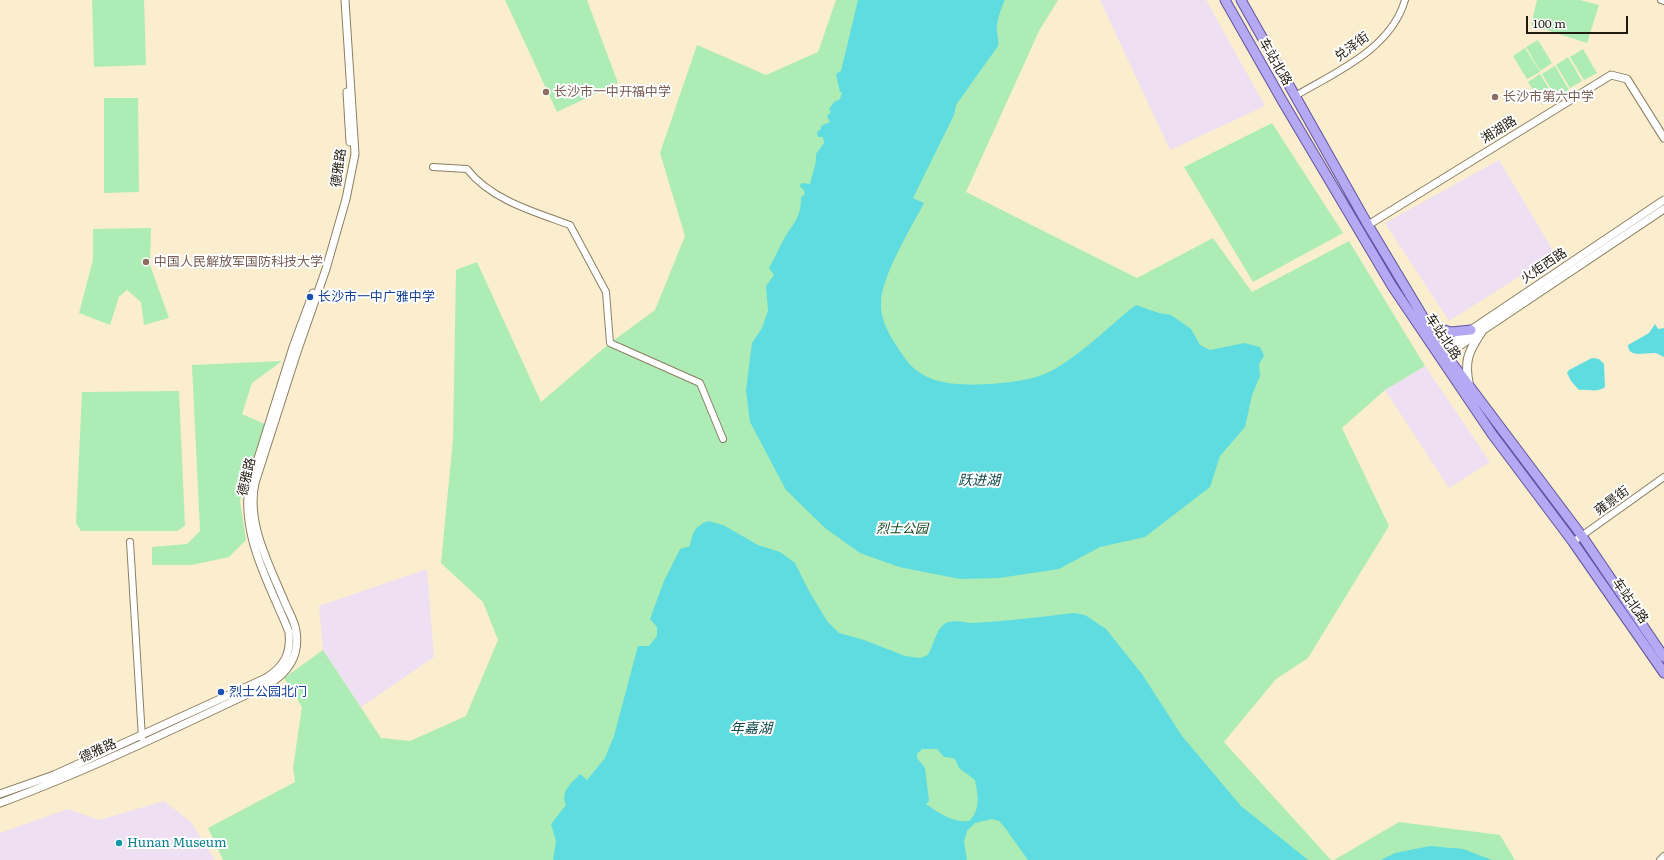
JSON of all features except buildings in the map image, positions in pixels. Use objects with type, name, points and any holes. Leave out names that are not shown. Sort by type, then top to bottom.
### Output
[{"type":"main road","name":"车站北路","points":[[1225,0],[1283,102],[1392,286],[1442,353],[1469,385],[1582,536],[1664,657]]},
{"type":"main road","name":"车站北路","points":[[1240,0],[1368,225],[1428,325],[1442,353],[1492,434],[1574,542],[1664,673]]},
{"type":"main road","points":[[1428,325],[1451,332],[1471,330]]},
{"type":"main road","points":[[1469,385],[1465,367],[1472,346],[1482,331]]},
{"type":"street","name":"德雅路","points":[[0,794],[54,775],[266,678],[276,672],[287,659],[290,646],[290,632],[254,545],[247,498],[249,487],[293,347],[322,268],[342,198],[351,153],[341,0]]},
{"type":"street","name":"德雅路","points":[[0,803],[56,783],[144,744],[280,678],[292,663],[296,653],[296,631],[260,543],[253,505],[253,497],[255,483],[326,268],[348,192],[355,154],[345,0]]},
{"type":"street","name":"兑泽街","points":[[1295,96],[1359,59],[1388,34],[1402,11],[1405,0]]},
{"type":"street","points":[[1660,0],[1664,1]]},
{"type":"street","name":"湘湖路","points":[[1368,225],[1611,75],[1627,79],[1664,138]]},
{"type":"street","points":[[433,167],[467,169],[474,177],[513,204],[570,224],[606,292],[610,343],[700,383],[723,439]]},
{"type":"street","name":"火炬西路","points":[[1442,353],[1471,330],[1664,200]]},
{"type":"street","name":"火炬西路","points":[[1442,353],[1482,331],[1664,209]]},
{"type":"street","name":"雍景街","points":[[1574,542],[1664,477]]},
{"type":"street","points":[[130,542],[141,736],[144,744]]},
{"type":"street","points":[[1660,860],[1664,856]]},
{"type":"shaded area","points":[[1100,0],[1206,0],[1265,106],[1170,150]]},
{"type":"shaded area","points":[[1499,160],[1555,254],[1449,321],[1385,223]]},
{"type":"shaded area","points":[[1425,366],[1490,462],[1449,488],[1385,390]]},
{"type":"shaded area","points":[[427,569],[434,657],[361,707],[323,650],[319,606]]},
{"type":"shaded area","points":[[164,801],[191,822],[215,860],[0,860],[0,833],[68,809],[99,820]]},
{"type":"green space","points":[[92,0],[144,0],[146,65],[94,67]]},
{"type":"green space","points":[[505,0],[587,0],[618,83],[557,112]]},
{"type":"green space","name":"烈士公园","points":[[836,0],[1058,0],[1039,31],[966,192],[1137,278],[1213,238],[1252,292],[1349,241],[1425,366],[1385,390],[1342,428],[1389,526],[1308,658],[1276,679],[1224,742],[1331,860],[223,860],[208,828],[295,782],[293,768],[302,707],[284,678],[323,650],[381,738],[410,741],[466,716],[498,640],[483,602],[441,563],[453,439],[456,270],[477,262],[541,402],[610,343],[655,310],[685,236],[660,153],[697,45],[766,75],[818,52]]},
{"type":"green space","points":[[1537,0],[1580,0],[1599,5],[1587,43],[1531,25]]},
{"type":"green space","points":[[1538,40],[1552,63],[1540,71],[1526,47]]},
{"type":"green space","points":[[1525,48],[1540,72],[1527,79],[1513,56]]},
{"type":"green space","points":[[1583,49],[1597,73],[1584,80],[1570,57]]},
{"type":"green space","points":[[1568,57],[1582,81],[1570,88],[1556,65]]},
{"type":"green space","points":[[1555,66],[1569,90],[1556,97],[1542,74]]},
{"type":"green space","points":[[1540,74],[1555,98],[1542,105],[1528,82]]},
{"type":"green space","points":[[104,98],[138,98],[139,192],[104,193]]},
{"type":"green space","points":[[1272,123],[1343,233],[1253,282],[1184,167]]},
{"type":"green space","points":[[151,228],[150,265],[169,318],[144,325],[141,302],[127,290],[119,297],[110,325],[79,313],[93,260],[93,229]]},
{"type":"green space","points":[[282,361],[252,383],[242,414],[265,424],[240,501],[246,540],[229,557],[192,565],[152,565],[152,547],[187,544],[200,531],[192,365]]},
{"type":"green space","points":[[179,391],[185,526],[177,531],[81,531],[76,523],[82,392]]},
{"type":"green space","points":[[1399,822],[1500,835],[1515,860],[1334,860]]},
{"type":"water","name":"跃进湖","points":[[858,0],[1005,0],[997,23],[998,46],[956,105],[954,115],[913,198],[924,203],[891,267],[882,292],[881,308],[883,318],[891,338],[913,368],[935,380],[963,384],[993,384],[1037,377],[1047,373],[1071,358],[1136,305],[1159,313],[1171,315],[1191,329],[1200,345],[1210,350],[1244,343],[1260,347],[1264,356],[1259,364],[1260,376],[1252,395],[1245,427],[1220,456],[1210,487],[1145,537],[1100,547],[1059,569],[999,578],[960,579],[899,567],[860,553],[825,528],[786,490],[750,422],[746,390],[752,343],[762,328],[768,311],[766,286],[774,275],[769,268],[799,214],[801,197],[805,194],[803,189],[799,186],[802,183],[810,184],[816,154],[824,143],[823,137],[818,137],[817,132],[821,129],[821,126],[830,122],[827,116],[831,112],[829,109],[834,102],[840,99],[842,92],[840,92],[836,74],[841,71]]},
{"type":"water","points":[[1655,324],[1658,329],[1664,328],[1664,357],[1656,353],[1638,354],[1631,352],[1628,345],[1649,333]]},
{"type":"water","points":[[1592,358],[1599,359],[1604,364],[1605,387],[1596,390],[1579,390],[1571,381],[1567,373],[1569,370]]},
{"type":"water","name":"年嘉湖","points":[[708,521],[723,525],[758,545],[780,552],[795,563],[827,621],[839,633],[864,640],[905,656],[920,658],[928,655],[936,635],[943,625],[950,622],[958,621],[973,623],[1074,613],[1085,615],[1106,629],[1142,674],[1182,736],[1241,806],[1308,860],[1028,860],[999,821],[992,819],[975,823],[967,831],[964,842],[967,860],[553,860],[556,841],[551,824],[566,805],[564,796],[565,792],[580,774],[587,780],[605,758],[614,736],[638,646],[649,646],[657,636],[657,627],[650,619],[664,581],[680,549],[690,546],[695,530],[700,525]],"holes":[[[922,749],[937,749],[944,757],[955,759],[959,768],[975,780],[978,802],[973,817],[969,821],[952,819],[926,804],[929,801],[925,768],[917,758],[917,754]]]},
{"type":"water","points":[[1430,846],[1463,849],[1492,860],[1381,860],[1395,853]]},
{"type":"place","name":"长沙市一中开福中学","points":[[546,92]]},
{"type":"place","name":"长沙市第六中学","points":[[1495,97]]},
{"type":"place","name":"中国人民解放军国防科技大学","points":[[146,262]]},
{"type":"place","name":"长沙市一中广雅中学","points":[[310,297]]},
{"type":"place","name":"烈士公园北门","points":[[221,692]]},
{"type":"place","name":"Hunan Museum","points":[[119,843]]}]
